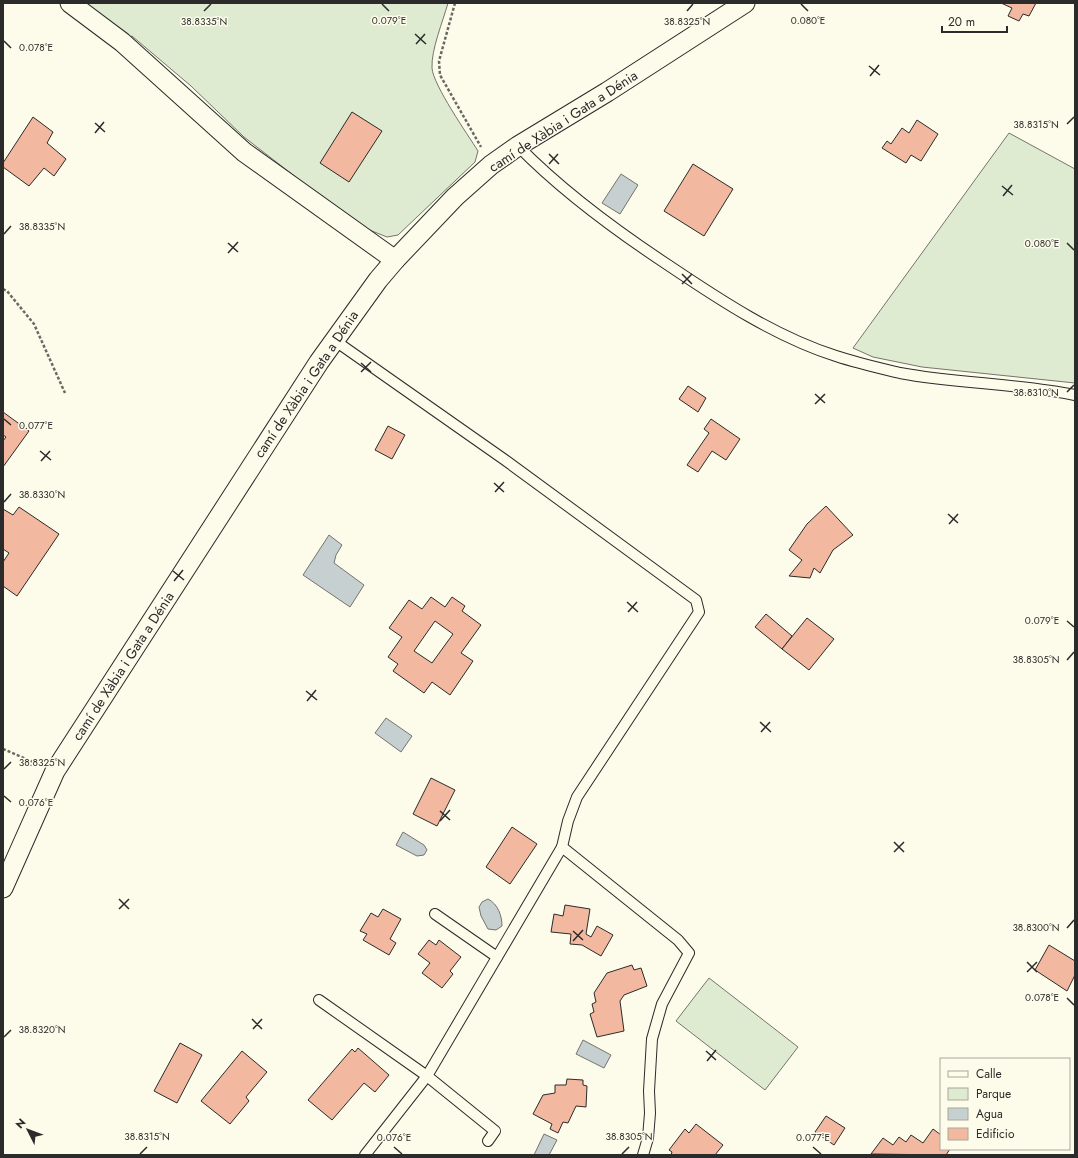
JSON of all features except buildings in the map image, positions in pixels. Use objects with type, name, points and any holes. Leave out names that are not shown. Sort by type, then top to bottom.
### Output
[{"type":"street","points":[[70,3],[122,42],[244,152],[395,260]]},
{"type":"street","name":"camí de Xàbia i Gata a Dénia","points":[[3,888],[55,771],[334,340],[378,280],[455,197],[491,165],[518,146],[607,92],[745,3]]},
{"type":"lane","points":[[518,146],[536,165],[593,213],[632,241],[756,320],[804,343],[835,356],[899,372],[956,382],[1017,386],[1075,394]]},
{"type":"lane","points":[[334,340],[505,460],[696,600],[699,612],[577,797],[568,821],[562,847],[426,1076],[365,1155]]},
{"type":"lane","points":[[562,847],[678,940],[689,953],[662,1004],[652,1039],[649,1091],[650,1113],[648,1138],[643,1155]]},
{"type":"lane","points":[[436,914],[497,957]]},
{"type":"lane","points":[[319,1000],[426,1076],[495,1131],[488,1141]]},
{"type":"path","points":[[455,3],[439,61],[440,75],[491,165]]},
{"type":"path","points":[[3,289],[34,324],[65,393]]},
{"type":"path","points":[[3,749],[55,771]]},
{"type":"green space","points":[[83,3],[448,3],[435,44],[432,68],[444,98],[478,151],[475,162],[398,235],[387,237],[362,227],[244,137],[191,86],[132,36],[129,37]]},
{"type":"green space","points":[[1009,133],[1075,169],[1075,383],[922,367],[873,357],[853,348]]},
{"type":"green space","points":[[709,978],[798,1047],[765,1090],[676,1021]]},
{"type":"water","points":[[621,174],[638,185],[620,214],[602,203]]},
{"type":"water","points":[[329,535],[342,545],[336,555],[334,563],[364,585],[350,607],[303,575]]},
{"type":"water","points":[[386,718],[412,736],[401,752],[375,733]]},
{"type":"water","points":[[403,832],[424,845],[427,850],[424,855],[417,856],[396,845]]},
{"type":"water","points":[[488,899],[497,907],[501,918],[502,926],[496,930],[488,929],[481,916],[479,907],[482,902]]},
{"type":"water","points":[[583,1040],[611,1055],[604,1068],[576,1054]]},
{"type":"water","points":[[544,1134],[557,1140],[549,1155],[534,1155]]}]
